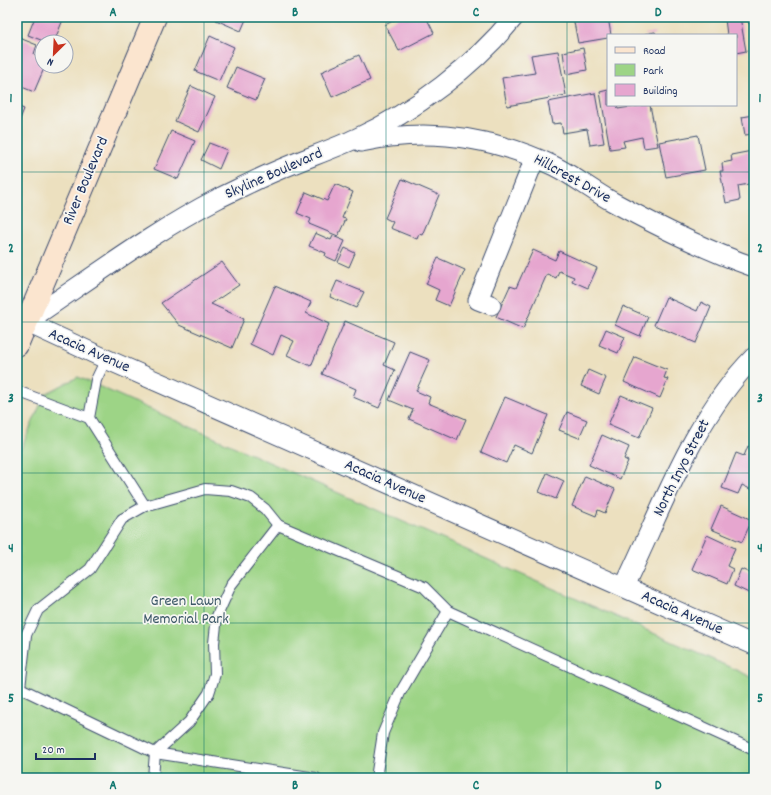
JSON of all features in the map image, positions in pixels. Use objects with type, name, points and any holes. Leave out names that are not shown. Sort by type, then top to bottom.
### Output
[{"type":"main road","name":"River Boulevard","points":[[17,345],[21,320],[155,17]]},
{"type":"street","name":"Skyline Boulevard","points":[[21,320],[163,230],[206,205],[277,171],[359,137],[404,112],[439,88],[472,60],[514,17]]},
{"type":"street","name":"Hillcrest Drive","points":[[333,149],[384,137],[419,135],[449,136],[484,141],[522,152],[555,166],[612,201],[660,227],[722,256],[754,267]]},
{"type":"street","points":[[491,305],[478,300],[535,158]]},
{"type":"street","name":"Acacia Avenue","points":[[21,320],[754,645]]},
{"type":"street","name":"North Inyo Street","points":[[624,587],[692,443],[714,405],[741,371],[754,358]]},
{"type":"lane","points":[[89,418],[96,380],[106,359]]},
{"type":"lane","points":[[17,391],[89,418],[145,506]]},
{"type":"lane","points":[[316,778],[154,753],[19,690],[26,635],[38,610],[90,569],[122,519],[145,506],[205,489],[232,491],[251,498],[265,509],[278,525],[424,587],[448,612],[754,750]]},
{"type":"lane","points":[[152,778],[154,753],[189,722],[209,693],[215,674],[214,643],[217,616],[231,585],[278,525]]},
{"type":"lane","points":[[376,778],[383,733],[400,693],[448,612]]},
{"type":"green space","name":"Green Lawn Memorial Park","points":[[78,377],[754,678],[754,778],[17,778],[17,458],[45,394]]},
{"type":"building","points":[[35,17],[64,17],[57,34],[34,34],[34,37],[28,35]]},
{"type":"building","points":[[217,17],[247,17],[241,31],[216,20]]},
{"type":"building","points":[[400,17],[426,17],[434,33],[399,51],[385,25]]},
{"type":"building","points":[[573,17],[608,17],[611,34],[607,34],[607,38],[578,43]]},
{"type":"building","points":[[740,17],[746,51],[737,53],[737,34],[727,34],[725,19]]},
{"type":"building","points":[[748,17],[754,17],[754,23],[749,24]]},
{"type":"building","points":[[655,32],[656,34],[645,34]]},
{"type":"building","points":[[210,36],[234,47],[219,81],[195,71]]},
{"type":"building","points":[[17,37],[34,44],[34,74],[42,74],[34,92],[22,87],[21,91],[17,89]]},
{"type":"building","points":[[583,48],[587,70],[566,74],[563,52]]},
{"type":"building","points":[[558,51],[566,95],[507,106],[502,78],[535,73],[531,55]]},
{"type":"building","points":[[359,55],[370,80],[332,97],[321,72]]},
{"type":"building","points":[[236,67],[265,79],[256,100],[227,88]]},
{"type":"building","points":[[191,86],[215,97],[199,132],[175,121]]},
{"type":"building","points":[[607,90],[607,106],[617,106],[618,109],[636,106],[650,106],[658,146],[644,148],[642,137],[623,141],[625,147],[610,149],[600,92]]},
{"type":"building","points":[[595,93],[604,143],[590,145],[587,129],[563,133],[561,123],[552,124],[548,102]]},
{"type":"building","points":[[17,106],[24,109],[17,127]]},
{"type":"building","points":[[754,115],[754,134],[745,135],[742,117]]},
{"type":"building","points":[[171,131],[195,141],[178,179],[154,169]]},
{"type":"building","points":[[698,135],[705,170],[666,177],[659,142]]},
{"type":"building","points":[[209,143],[227,150],[219,169],[201,160]]},
{"type":"building","points":[[752,151],[754,159],[754,183],[738,186],[740,200],[726,203],[720,171],[723,171],[722,163],[732,161],[731,155]]},
{"type":"building","points":[[402,179],[439,195],[422,235],[419,234],[417,239],[390,228],[393,222],[385,218]]},
{"type":"building","points":[[335,184],[353,192],[342,218],[346,219],[338,236],[309,224],[311,219],[297,213],[306,192],[327,201]]},
{"type":"building","points":[[315,233],[331,240],[333,236],[345,241],[336,261],[325,256],[326,253],[309,246]]},
{"type":"building","points":[[345,248],[355,253],[349,267],[338,262]]},
{"type":"building","points":[[533,250],[555,260],[559,251],[597,268],[588,288],[572,281],[574,277],[559,271],[556,278],[547,274],[523,329],[496,317],[510,286],[516,288]]},
{"type":"building","points":[[438,258],[465,270],[449,306],[435,300],[439,290],[426,284]]},
{"type":"building","points":[[222,262],[239,285],[211,304],[244,319],[232,348],[179,325],[161,303]]},
{"type":"building","points":[[337,281],[364,292],[356,308],[330,297]]},
{"type":"building","points":[[275,286],[311,302],[306,313],[329,324],[311,366],[287,355],[294,341],[281,335],[273,355],[250,344]]},
{"type":"building","points":[[666,297],[697,311],[701,302],[711,307],[696,343],[654,325]]},
{"type":"building","points":[[623,306],[648,317],[640,336],[615,325]]},
{"type":"building","points":[[345,321],[394,342],[384,365],[395,370],[379,408],[353,397],[356,389],[322,374]]},
{"type":"building","points":[[606,329],[625,337],[618,353],[599,345]]},
{"type":"building","points":[[410,352],[430,360],[416,391],[430,397],[428,403],[466,419],[457,440],[409,419],[413,410],[389,400]]},
{"type":"building","points":[[635,357],[667,370],[664,378],[668,379],[660,398],[624,382]]},
{"type":"building","points":[[588,370],[606,378],[599,394],[581,386]]},
{"type":"building","points":[[621,395],[652,408],[639,438],[608,425]]},
{"type":"building","points":[[505,397],[548,415],[532,453],[514,445],[506,463],[481,452]]},
{"type":"building","points":[[567,412],[587,420],[579,438],[559,430]]},
{"type":"building","points":[[602,435],[629,447],[624,459],[628,461],[620,479],[589,465]]},
{"type":"building","points":[[748,446],[754,449],[754,491],[742,485],[738,494],[722,488],[736,453],[744,456]]},
{"type":"building","points":[[547,473],[564,481],[556,499],[539,492]]},
{"type":"building","points":[[585,476],[615,489],[605,513],[598,510],[596,516],[572,506]]},
{"type":"building","points":[[721,506],[752,520],[742,542],[711,529]]},
{"type":"building","points":[[707,535],[735,548],[727,566],[733,569],[727,584],[692,569]]},
{"type":"building","points":[[741,569],[754,575],[753,595],[734,586]]}]
